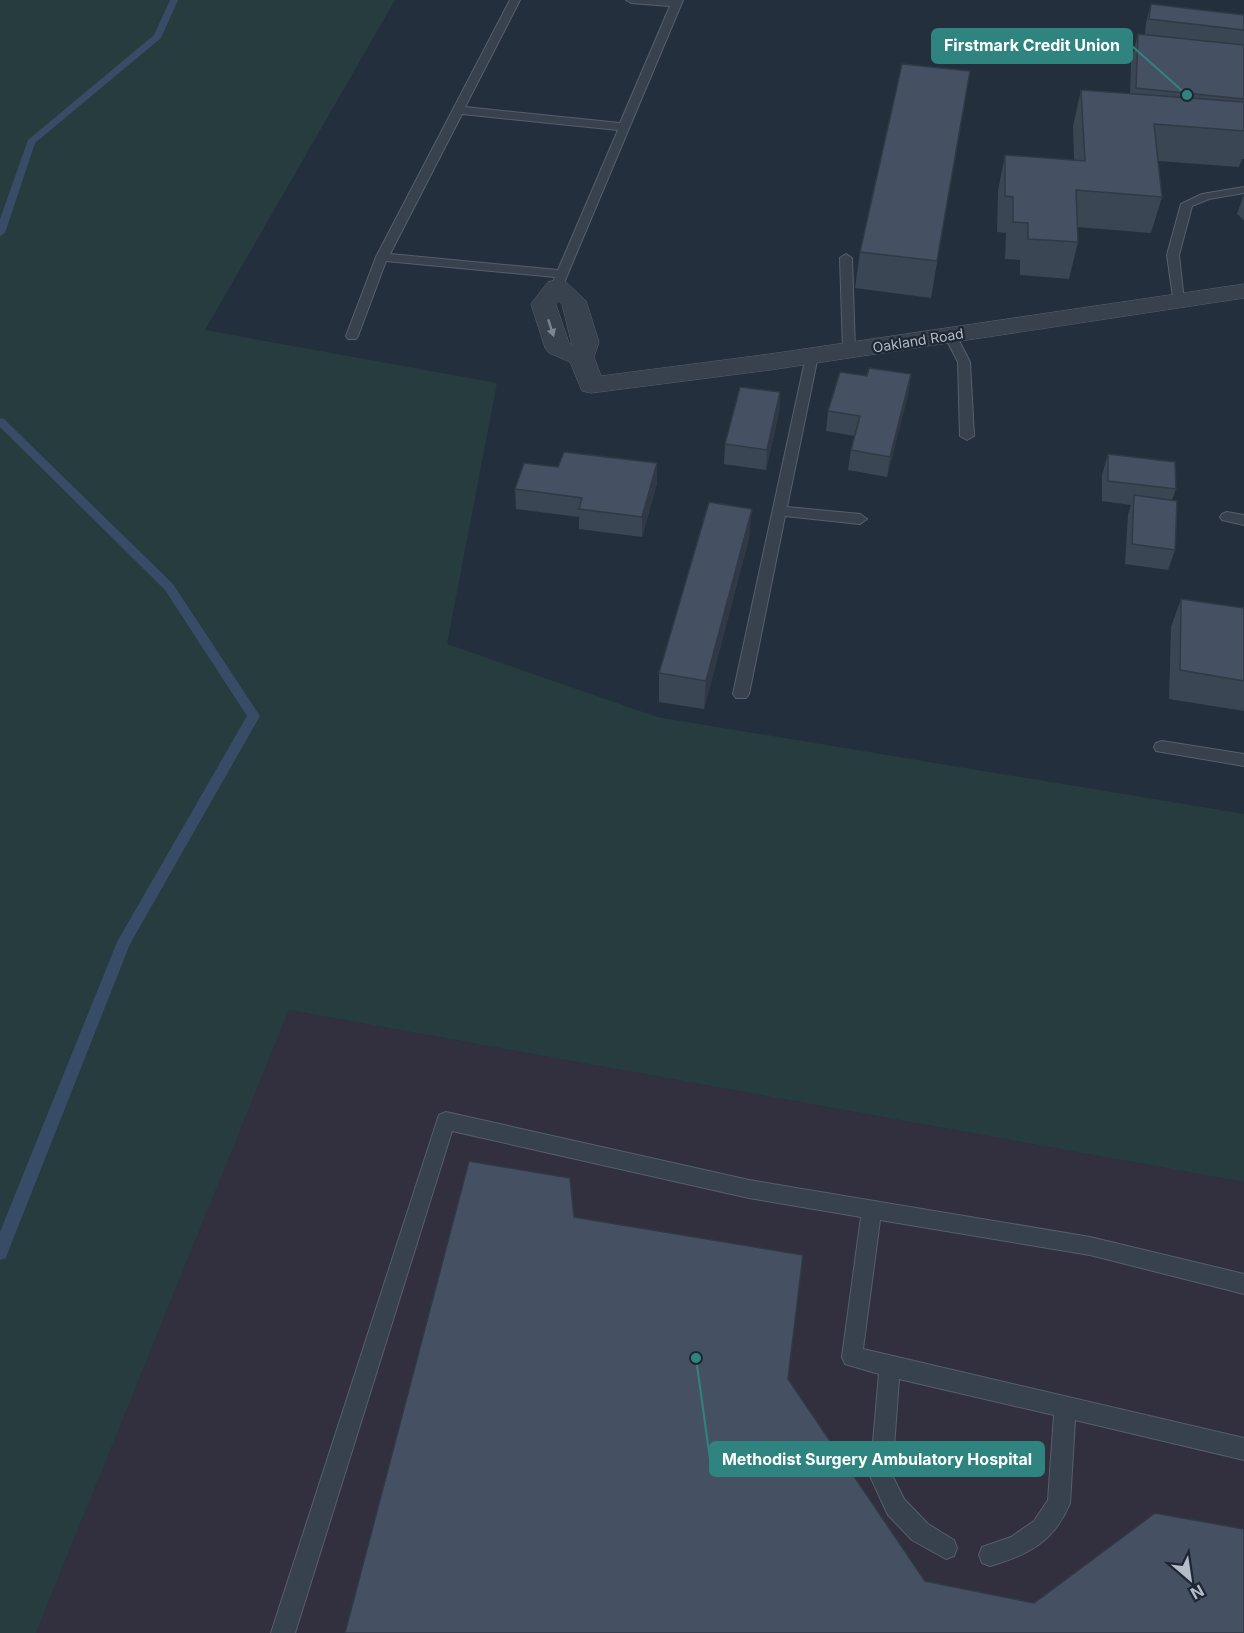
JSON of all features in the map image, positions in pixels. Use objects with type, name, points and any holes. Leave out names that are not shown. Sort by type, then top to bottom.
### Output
[{"type":"street","name":"Oakland Road","points":[[560,280],[543,304],[558,348],[581,357],[591,385],[812,356],[1244,291]]},
{"type":"lane","points":[[352,336],[382,257],[515,0]]},
{"type":"lane","points":[[382,257],[560,280],[677,2],[631,0]]},
{"type":"lane","points":[[459,110],[623,127]]},
{"type":"lane","points":[[1178,301],[1173,255],[1187,204],[1206,196],[1244,190]]},
{"type":"lane","points":[[846,258],[849,350]]},
{"type":"lane","points":[[950,335],[964,362],[968,436]]},
{"type":"lane","points":[[741,694],[812,356]]},
{"type":"lane","points":[[780,511],[860,519]]},
{"type":"lane","points":[[1227,517],[1244,520]]},
{"type":"lane","points":[[1162,747],[1244,760]]},
{"type":"lane","points":[[283,1633],[446,1121],[749,1189],[1090,1246],[1244,1284]]},
{"type":"lane","points":[[872,1209],[852,1357],[1244,1449]]},
{"type":"lane","points":[[890,1365],[881,1476],[896,1507],[921,1532],[946,1548]]},
{"type":"lane","points":[[990,1555],[1017,1547],[1042,1529],[1059,1503],[1065,1407]]},
{"type":"shaded area","points":[[289,1010],[1244,1182],[1244,1633],[36,1633]]},
{"type":"green space","points":[[0,0],[395,0],[205,330],[497,383],[447,644],[657,717],[1244,814],[1244,1182],[289,1010],[36,1633],[0,1633]]},
{"type":"building","points":[[1151,4],[1244,15],[1244,30],[1149,19]]},
{"type":"building","points":[[1138,34],[1244,45],[1244,99],[1136,88]]},
{"type":"building","points":[[902,64],[970,71],[937,261],[860,252]]},
{"type":"building","points":[[1081,90],[1244,102],[1244,131],[1154,124],[1162,197],[1076,190],[1078,242],[1028,239],[1028,223],[1013,222],[1013,197],[1005,196],[1005,155],[1085,161]]},
{"type":"building","points":[[869,368],[911,374],[890,457],[851,450],[860,416],[828,411],[840,372],[867,376]]},
{"type":"building","points":[[740,387],[780,392],[767,450],[725,444]]},
{"type":"building","points":[[564,452],[657,463],[642,517],[579,509],[582,498],[515,489],[524,463],[558,467]]},
{"type":"building","points":[[1108,454],[1175,462],[1176,489],[1108,481]]},
{"type":"building","points":[[1134,495],[1177,501],[1175,550],[1132,544]]},
{"type":"building","points":[[709,502],[752,509],[706,681],[659,673]]},
{"type":"building","points":[[1181,599],[1244,608],[1244,681],[1180,670]]},
{"type":"building","points":[[469,1161],[570,1178],[574,1217],[803,1255],[788,1379],[925,1581],[1034,1603],[1155,1513],[1244,1529],[1244,1633],[345,1633]]},
{"type":"waterway","points":[[0,233],[31,142],[158,36],[174,0]]},
{"type":"waterway","points":[[0,421],[169,587],[254,716],[124,942],[0,1252]]},
{"type":"place","name":"Firstmark Credit Union","points":[[1187,95]]},
{"type":"place","name":"Methodist Surgery Ambulatory Hospital","points":[[696,1358]]}]
